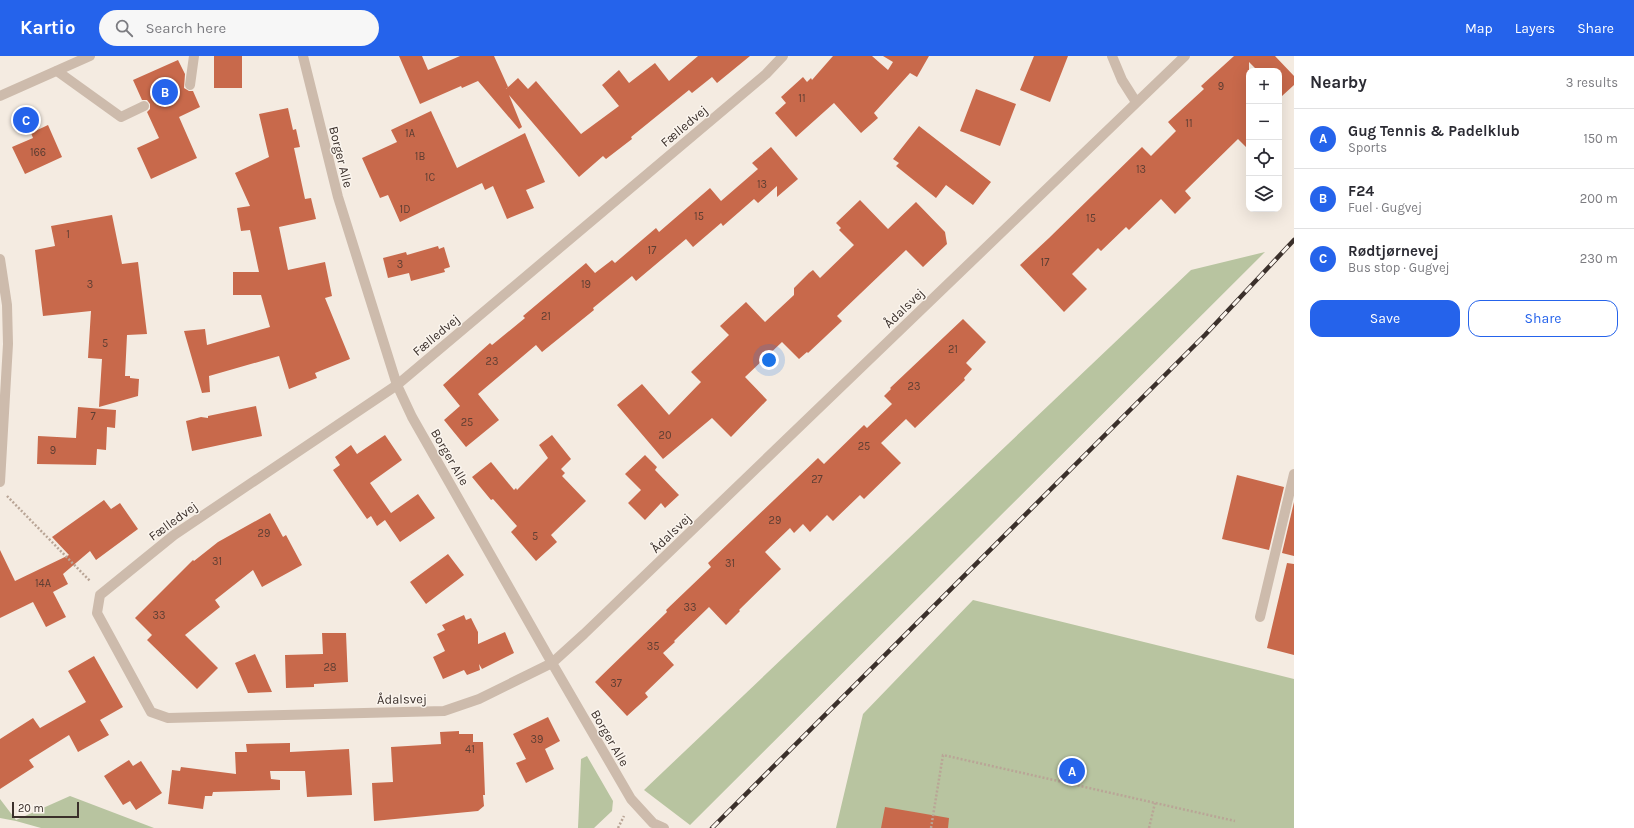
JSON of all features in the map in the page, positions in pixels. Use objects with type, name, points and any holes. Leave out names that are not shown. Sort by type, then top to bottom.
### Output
[{"type":"street","points":[[0,96],[90,56]]},
{"type":"street","points":[[190,85],[194,56]]},
{"type":"street","name":"Borger Alle","points":[[303,56],[338,197],[397,385],[416,424],[631,799],[653,823],[664,828]]},
{"type":"street","name":"Fælledvej","points":[[100,595],[174,535],[397,385],[766,74],[783,56]]},
{"type":"street","points":[[1112,56],[1122,80],[1136,102]]},
{"type":"street","name":"Ådalsvej","points":[[100,595],[97,613],[151,712],[168,718],[444,711],[479,699],[552,663],[584,634],[1185,56]]},
{"type":"street","points":[[57,71],[121,117],[144,106]]},
{"type":"street","points":[[0,259],[7,305],[8,344],[0,482]]},
{"type":"street","points":[[1260,617],[1294,474]]},
{"type":"path","points":[[5,494],[93,584],[100,595]]},
{"type":"path","points":[[931,828],[943,755],[1235,821]]},
{"type":"path","points":[[1149,828],[1155,803]]},
{"type":"green space","points":[[1265,252],[690,825],[644,790],[1191,270]]},
{"type":"green space","points":[[973,600],[1294,679],[1294,828],[836,828],[863,714]]},
{"type":"green space","points":[[587,756],[613,801],[612,811],[594,828],[578,828],[581,759]]},
{"type":"green space","points":[[70,796],[154,828],[41,828],[0,818],[0,799],[16,820]]},
{"type":"building","points":[[214,56],[242,56],[242,88],[214,88]]},
{"type":"building","points":[[399,56],[422,56],[428,70],[460,56],[494,56],[508,87],[506,89],[518,78],[528,89],[536,81],[581,134],[619,106],[602,85],[619,70],[629,83],[655,63],[669,81],[698,56],[750,56],[717,83],[712,77],[692,93],[689,90],[631,137],[632,139],[606,159],[603,156],[579,177],[509,95],[522,127],[519,129],[478,81],[462,88],[461,86],[420,104]]},
{"type":"building","points":[[833,56],[872,56],[888,70],[893,62],[883,56],[929,56],[917,77],[910,73],[874,113],[878,118],[861,133],[834,103],[796,137],[775,113],[786,103],[781,97],[803,77],[807,82],[811,78],[812,80]]},
{"type":"building","points":[[1034,56],[1068,56],[1050,102],[1020,90]]},
{"type":"building","points":[[1234,56],[1275,56],[1294,76],[1294,85],[1282,96],[1282,68],[1255,68],[1249,62],[1249,68],[1246,68],[1246,147],[1238,139],[1185,191],[1191,198],[1175,214],[1161,199],[1129,230],[1126,227],[1101,251],[1098,248],[1072,274],[1087,289],[1064,312],[1020,265],[1142,147],[1151,156],[1176,131],[1168,122],[1204,89],[1201,86]]},
{"type":"building","points":[[178,60],[185,74],[184,88],[189,91],[193,91],[200,107],[179,117],[197,158],[151,179],[137,148],[159,138],[147,112],[150,109],[150,104],[147,100],[142,100],[133,80]]},
{"type":"building","points":[[976,89],[1016,104],[1000,146],[960,131]]},
{"type":"building","points":[[288,108],[293,130],[296,129],[300,147],[294,148],[305,199],[311,198],[316,219],[279,227],[288,270],[325,262],[332,296],[325,298],[350,359],[315,373],[317,378],[289,389],[279,356],[209,376],[210,392],[202,393],[184,331],[205,329],[207,345],[270,327],[261,295],[233,295],[233,272],[259,272],[250,230],[241,231],[237,208],[250,206],[235,173],[269,157],[259,114]]},
{"type":"building","points":[[431,111],[457,168],[525,133],[545,182],[526,190],[534,208],[507,219],[493,186],[485,190],[482,183],[400,222],[388,195],[380,198],[362,158],[397,142],[391,130]]},
{"type":"building","points":[[48,125],[62,157],[25,174],[12,147],[33,138],[31,133]]},
{"type":"building","points":[[919,126],[991,182],[973,205],[946,185],[936,198],[896,166],[899,163],[893,159]]},
{"type":"building","points":[[771,147],[798,179],[777,197],[777,186],[758,203],[754,199],[723,226],[721,223],[693,247],[686,239],[636,281],[632,276],[593,308],[594,310],[542,352],[536,345],[478,394],[499,420],[466,447],[444,420],[460,406],[443,385],[490,343],[492,345],[525,318],[523,316],[586,263],[595,273],[612,260],[615,263],[656,228],[659,232],[710,188],[721,201],[758,169],[752,163]]},
{"type":"building","points":[[860,200],[888,229],[916,202],[945,232],[947,244],[923,267],[906,250],[837,316],[842,321],[808,353],[807,352],[799,359],[782,342],[745,377],[767,400],[731,437],[712,418],[663,459],[617,405],[642,384],[669,415],[701,382],[691,372],[729,335],[720,326],[746,302],[765,322],[794,295],[794,288],[809,273],[813,270],[820,278],[854,245],[839,230],[841,228],[836,223]]},
{"type":"building","points":[[112,215],[122,264],[138,262],[147,334],[127,335],[125,376],[139,379],[138,396],[99,407],[102,359],[88,358],[91,311],[43,316],[35,250],[55,246],[51,226]]},
{"type":"building","points":[[438,246],[439,249],[444,247],[450,267],[444,269],[445,272],[411,281],[409,273],[388,278],[383,258],[406,252],[407,255]]},
{"type":"building","points":[[963,319],[986,342],[966,363],[972,369],[964,378],[965,380],[915,428],[906,419],[881,443],[901,463],[864,499],[860,495],[833,521],[827,515],[810,532],[803,524],[794,533],[790,528],[765,552],[781,569],[739,610],[740,611],[726,625],[709,607],[663,653],[674,665],[645,693],[648,697],[627,716],[595,682],[711,567],[708,563],[818,458],[824,464],[864,425],[867,428],[892,404],[884,396],[891,389],[890,388]]},
{"type":"building","points":[[256,406],[262,436],[192,451],[186,421],[201,417],[208,418],[208,416]]},
{"type":"building","points":[[78,407],[116,410],[115,428],[107,427],[106,450],[97,449],[96,465],[37,464],[38,436],[76,438]]},
{"type":"building","points":[[385,435],[402,460],[370,483],[391,513],[418,494],[435,518],[400,542],[385,520],[377,526],[371,516],[367,519],[333,470],[340,465],[335,457],[351,445],[357,454]]},
{"type":"building","points":[[552,435],[571,459],[561,469],[565,473],[562,476],[586,501],[551,535],[557,542],[536,561],[511,532],[517,526],[493,499],[491,500],[472,477],[491,462],[514,490],[516,488],[517,490],[548,458],[539,445]]},
{"type":"building","points":[[645,455],[657,467],[655,470],[679,495],[665,508],[661,503],[645,520],[628,503],[641,490],[625,474]]},
{"type":"building","points":[[1237,475],[1284,487],[1269,550],[1222,539]]},
{"type":"building","points":[[104,500],[111,509],[120,503],[138,529],[96,560],[90,551],[63,574],[68,584],[53,592],[66,617],[46,627],[33,602],[0,618],[0,550],[15,581],[69,555],[52,537]]},
{"type":"building","points":[[1294,502],[1294,556],[1282,553]]},
{"type":"building","points":[[270,513],[283,537],[286,535],[302,565],[262,587],[253,570],[215,600],[220,607],[185,635],[218,668],[197,689],[147,640],[152,635],[135,618],[193,560],[194,561],[218,542]]},
{"type":"building","points":[[448,554],[464,575],[426,604],[410,582]]},
{"type":"building","points":[[1287,563],[1294,564],[1294,655],[1267,648]]},
{"type":"building","points":[[464,615],[466,620],[471,618],[478,632],[478,644],[505,632],[514,653],[482,669],[479,664],[480,670],[467,675],[464,670],[443,679],[433,657],[445,651],[437,634],[445,630],[442,625]]},
{"type":"building","points":[[322,633],[346,633],[348,682],[314,684],[314,687],[286,688],[285,655],[323,654]]},
{"type":"building","points":[[255,654],[272,692],[248,693],[235,663]]},
{"type":"building","points":[[94,656],[123,707],[100,720],[109,735],[78,752],[69,735],[29,760],[34,767],[0,789],[0,739],[33,718],[40,728],[86,702],[68,671]]},
{"type":"building","points":[[548,717],[560,741],[545,749],[554,769],[526,783],[516,763],[526,759],[513,734]]},
{"type":"building","points":[[459,731],[459,734],[473,734],[473,742],[483,742],[484,806],[478,811],[374,821],[372,783],[393,782],[391,747],[441,744],[440,732]]},
{"type":"building","points":[[290,743],[290,752],[349,749],[352,795],[307,797],[305,771],[270,771],[271,779],[280,780],[280,790],[213,792],[212,796],[205,796],[203,809],[168,804],[172,770],[180,771],[181,767],[236,774],[235,752],[247,752],[246,744]]},
{"type":"building","points":[[129,760],[133,766],[141,761],[162,793],[136,810],[130,801],[123,805],[104,776]]},
{"type":"building","points":[[885,807],[949,818],[948,828],[881,828]]},
{"type":"railway","points":[[712,828],[1205,335],[1294,240]]},
{"type":"place","name":"F24","points":[[165,92]]},
{"type":"place","name":"Rødtjørnevej","points":[[26,120]]},
{"type":"place","name":"Gug Tennis & Padelklub","points":[[1072,771]]}]
